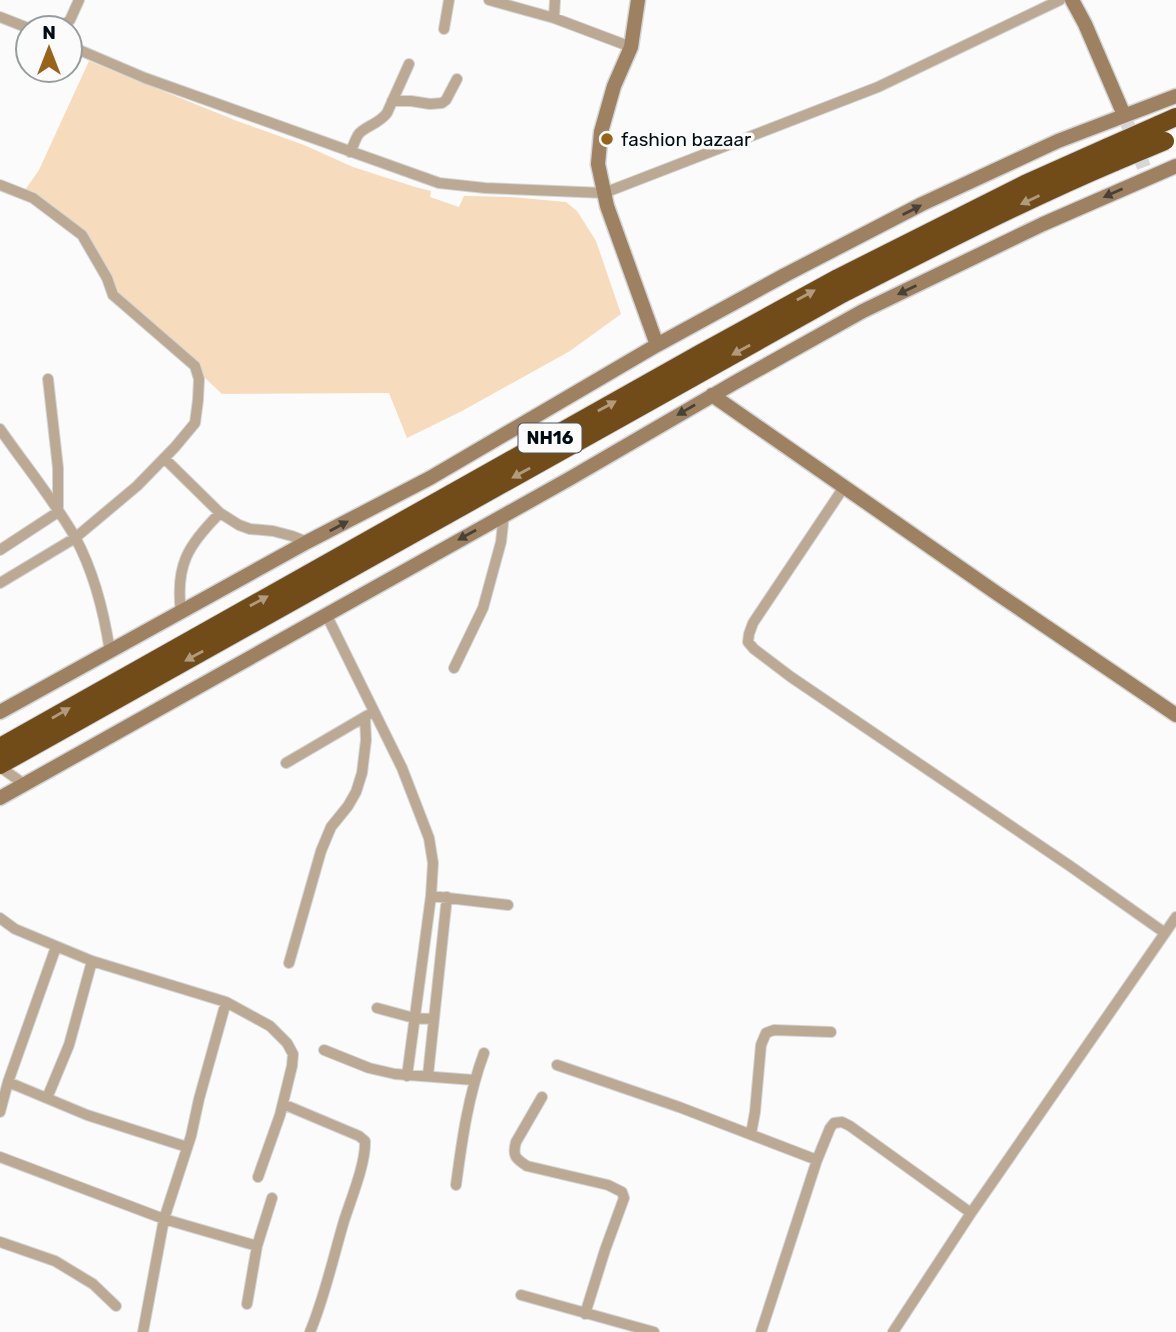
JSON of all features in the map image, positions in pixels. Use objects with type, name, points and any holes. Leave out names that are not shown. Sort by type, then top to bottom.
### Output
[{"type":"highway","name":"NH16","points":[[3,757],[842,294],[1062,185],[1111,155],[1166,134],[1176,117]]},
{"type":"street","points":[[444,29],[449,0]]},
{"type":"street","points":[[489,0],[554,18],[631,47]]},
{"type":"street","points":[[554,18],[555,0]]},
{"type":"street","points":[[638,0],[631,47],[614,86],[601,132],[598,164],[607,206],[657,345]]},
{"type":"street","points":[[84,52],[145,78],[439,183],[485,188],[604,193],[878,87],[1060,0]]},
{"type":"street","points":[[1072,0],[1124,115]]},
{"type":"street","points":[[351,152],[358,135],[382,120],[409,64]]},
{"type":"street","points":[[392,101],[443,103],[457,79]]},
{"type":"street","points":[[0,712],[307,542],[430,478],[657,345],[785,275],[922,204],[1058,141],[1176,96]]},
{"type":"street","points":[[0,798],[863,311],[1043,224],[1176,166]]},
{"type":"street","points":[[0,185],[33,198],[82,235],[107,278],[113,295],[195,366],[199,379],[195,423],[164,458],[136,486],[75,538],[0,583]]},
{"type":"street","points":[[48,379],[58,468],[58,512]]},
{"type":"street","points":[[712,395],[1176,715]]},
{"type":"street","points":[[0,429],[75,538],[101,602],[110,652]]},
{"type":"street","points":[[164,458],[220,513],[239,525],[273,531],[307,542]]},
{"type":"street","points":[[844,487],[753,623],[748,642],[791,677],[1165,933]]},
{"type":"street","points":[[0,550],[58,512]]},
{"type":"street","points":[[181,613],[178,596],[184,559],[203,530],[220,513]]},
{"type":"street","points":[[454,668],[483,608],[501,542],[505,514]]},
{"type":"street","points":[[326,614],[402,768],[429,838],[433,863],[431,896],[407,1076]]},
{"type":"street","points":[[286,763],[374,711]]},
{"type":"street","points":[[289,962],[321,851],[331,827],[356,792],[362,773],[366,740],[365,718]]},
{"type":"street","points":[[3,757],[23,784]]},
{"type":"street","points":[[431,896],[508,905]]},
{"type":"street","points":[[428,1075],[447,897]]},
{"type":"street","points":[[893,1332],[971,1213],[1176,917]]},
{"type":"street","points":[[0,918],[15,929],[92,961],[226,1002],[270,1026],[287,1043],[293,1054],[292,1066],[283,1104],[258,1177]]},
{"type":"street","points":[[0,1112],[56,947]]},
{"type":"street","points":[[47,1098],[69,1045],[92,961]]},
{"type":"street","points":[[143,1332],[164,1219],[187,1147],[226,1002]]},
{"type":"street","points":[[377,1008],[414,1018],[433,1019]]},
{"type":"street","points":[[751,1134],[761,1045],[766,1033],[774,1030],[831,1032]]},
{"type":"street","points":[[324,1051],[369,1068],[407,1076],[428,1075],[474,1080]]},
{"type":"street","points":[[456,1185],[474,1080],[484,1053]]},
{"type":"street","points":[[557,1065],[679,1107],[817,1160]]},
{"type":"street","points":[[8,1082],[87,1115],[187,1147]]},
{"type":"street","points":[[542,1097],[516,1142],[514,1150],[517,1160],[527,1167],[608,1185],[622,1192],[624,1198],[585,1314]]},
{"type":"street","points":[[283,1104],[365,1141],[323,1298],[310,1332]]},
{"type":"street","points":[[761,1332],[817,1160],[834,1123],[842,1122],[850,1126],[971,1213]]},
{"type":"street","points":[[0,1157],[164,1219],[257,1246]]},
{"type":"street","points":[[247,1304],[257,1246],[272,1198]]},
{"type":"street","points":[[0,1242],[55,1261],[93,1284],[116,1306]]},
{"type":"street","points":[[522,1295],[654,1332]]},
{"type":"shaded area","points":[[89,61],[304,145],[353,167],[431,191],[430,197],[459,207],[464,196],[566,202],[577,211],[596,241],[621,314],[570,351],[407,438],[389,393],[222,394],[114,292],[82,231],[25,190],[39,170],[78,84],[84,84],[84,72]]},
{"type":"tunnel","points":[[1124,115],[1148,178]]},
{"type":"place","name":"fashion bazaar","points":[[607,139]]}]
